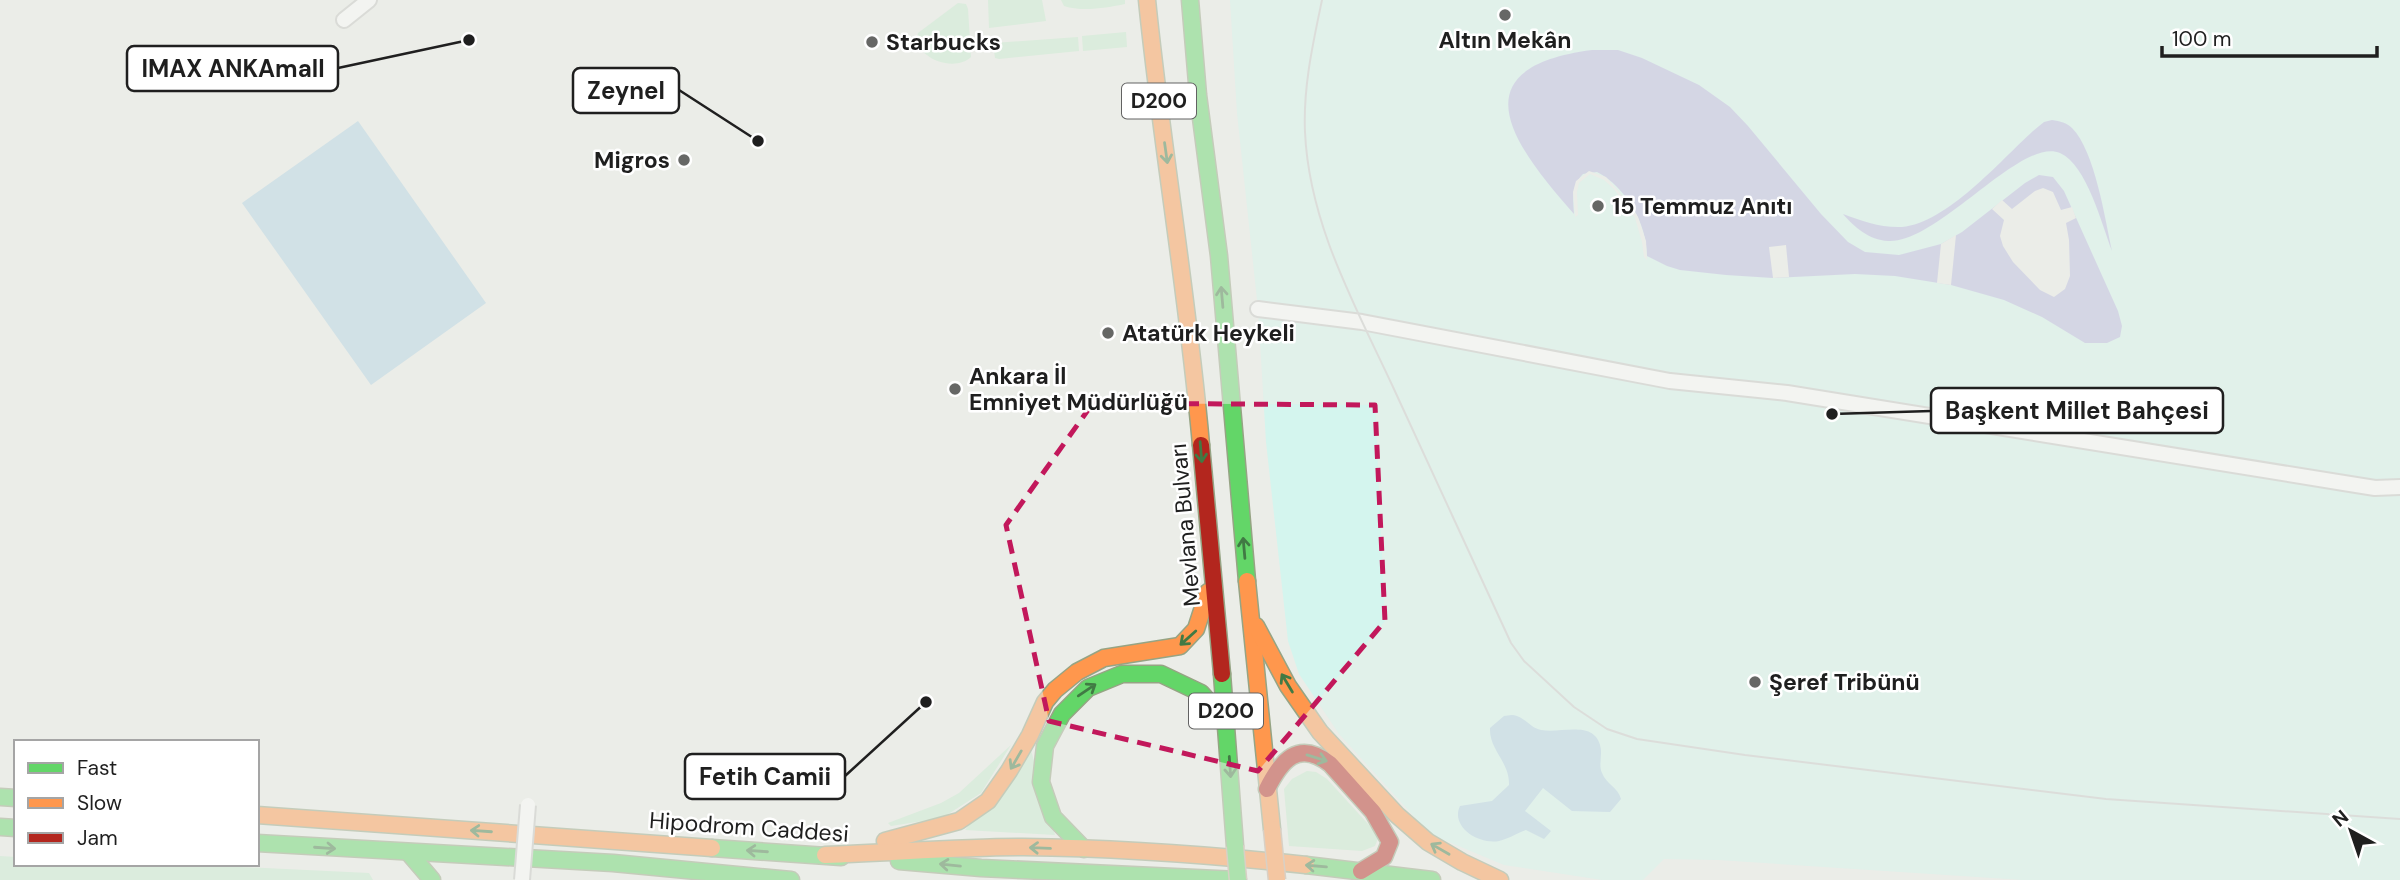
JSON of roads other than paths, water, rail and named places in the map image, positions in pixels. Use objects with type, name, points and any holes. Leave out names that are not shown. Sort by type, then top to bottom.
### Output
[{"type":"main road","name":"D200","points":[[1190,0],[1198,95],[1219,257],[1250,616],[1277,880]]},
{"type":"main road","points":[[1198,95],[1200,0]]},
{"type":"main road","name":"Mevlana Bulvarı","points":[[1147,4],[1192,344],[1238,880]]},
{"type":"main road","points":[[825,855],[919,834],[959,821],[988,801],[1009,771],[1045,702],[1055,690],[1077,672],[1104,658],[1180,646],[1189,640],[1200,622],[1212,577]]},
{"type":"main road","points":[[1250,616],[1288,686],[1320,732],[1397,816],[1428,842],[1500,880]]},
{"type":"main road","points":[[1083,849],[1067,838],[1053,820],[1042,795],[1041,762],[1048,734],[1066,707],[1083,690],[1120,674],[1151,673],[1177,680],[1202,694],[1226,721]]},
{"type":"main road","points":[[1267,789],[1287,758],[1314,754],[1328,761],[1381,821],[1391,838],[1389,850],[1383,858],[1362,872]]},
{"type":"main road","name":"Hipodrom Caddesi","points":[[259,815],[981,868],[1238,880]]},
{"type":"main road","name":"Hipodrom Caddesi","points":[[259,843],[613,863],[791,880]]},
{"type":"main road","points":[[825,855],[1020,847],[1083,849],[1336,867],[1432,880]]},
{"type":"main road","points":[[409,853],[432,880]]},
{"type":"main road","points":[[584,877],[613,863]]},
{"type":"street","points":[[344,20],[369,0]]},
{"type":"street","points":[[1258,309],[1362,322],[1670,381],[1787,393],[2375,488],[2400,487]]},
{"type":"street","points":[[522,880],[528,805]]},
{"type":"tram line","points":[[1322,0],[1309,65],[1305,132],[1315,199],[1336,263],[1511,643],[1524,661],[1574,707],[1607,729],[1637,739],[1745,755],[2106,799],[2400,819]]},
{"type":"place","name":"Altın Mekân","points":[[1505,15]]},
{"type":"place","name":"IMAX ANKAmall","points":[[469,40]]},
{"type":"place","name":"Starbucks","points":[[872,42]]},
{"type":"place","name":"Zeynel","points":[[758,141]]},
{"type":"place","name":"Migros","points":[[684,160]]},
{"type":"place","name":"15 Temmuz Anıtı","points":[[1598,206]]},
{"type":"place","name":"Atatürk Heykeli","points":[[1108,333]]},
{"type":"place","name":"Ankara İl Emniyet Müdürlüğü","points":[[955,389]]},
{"type":"place","name":"Başkent Millet Bahçesi","points":[[1832,414]]},
{"type":"place","name":"Şeref Tribünü","points":[[1755,682]]},
{"type":"place","name":"Fetih Camii","points":[[926,702]]}]
